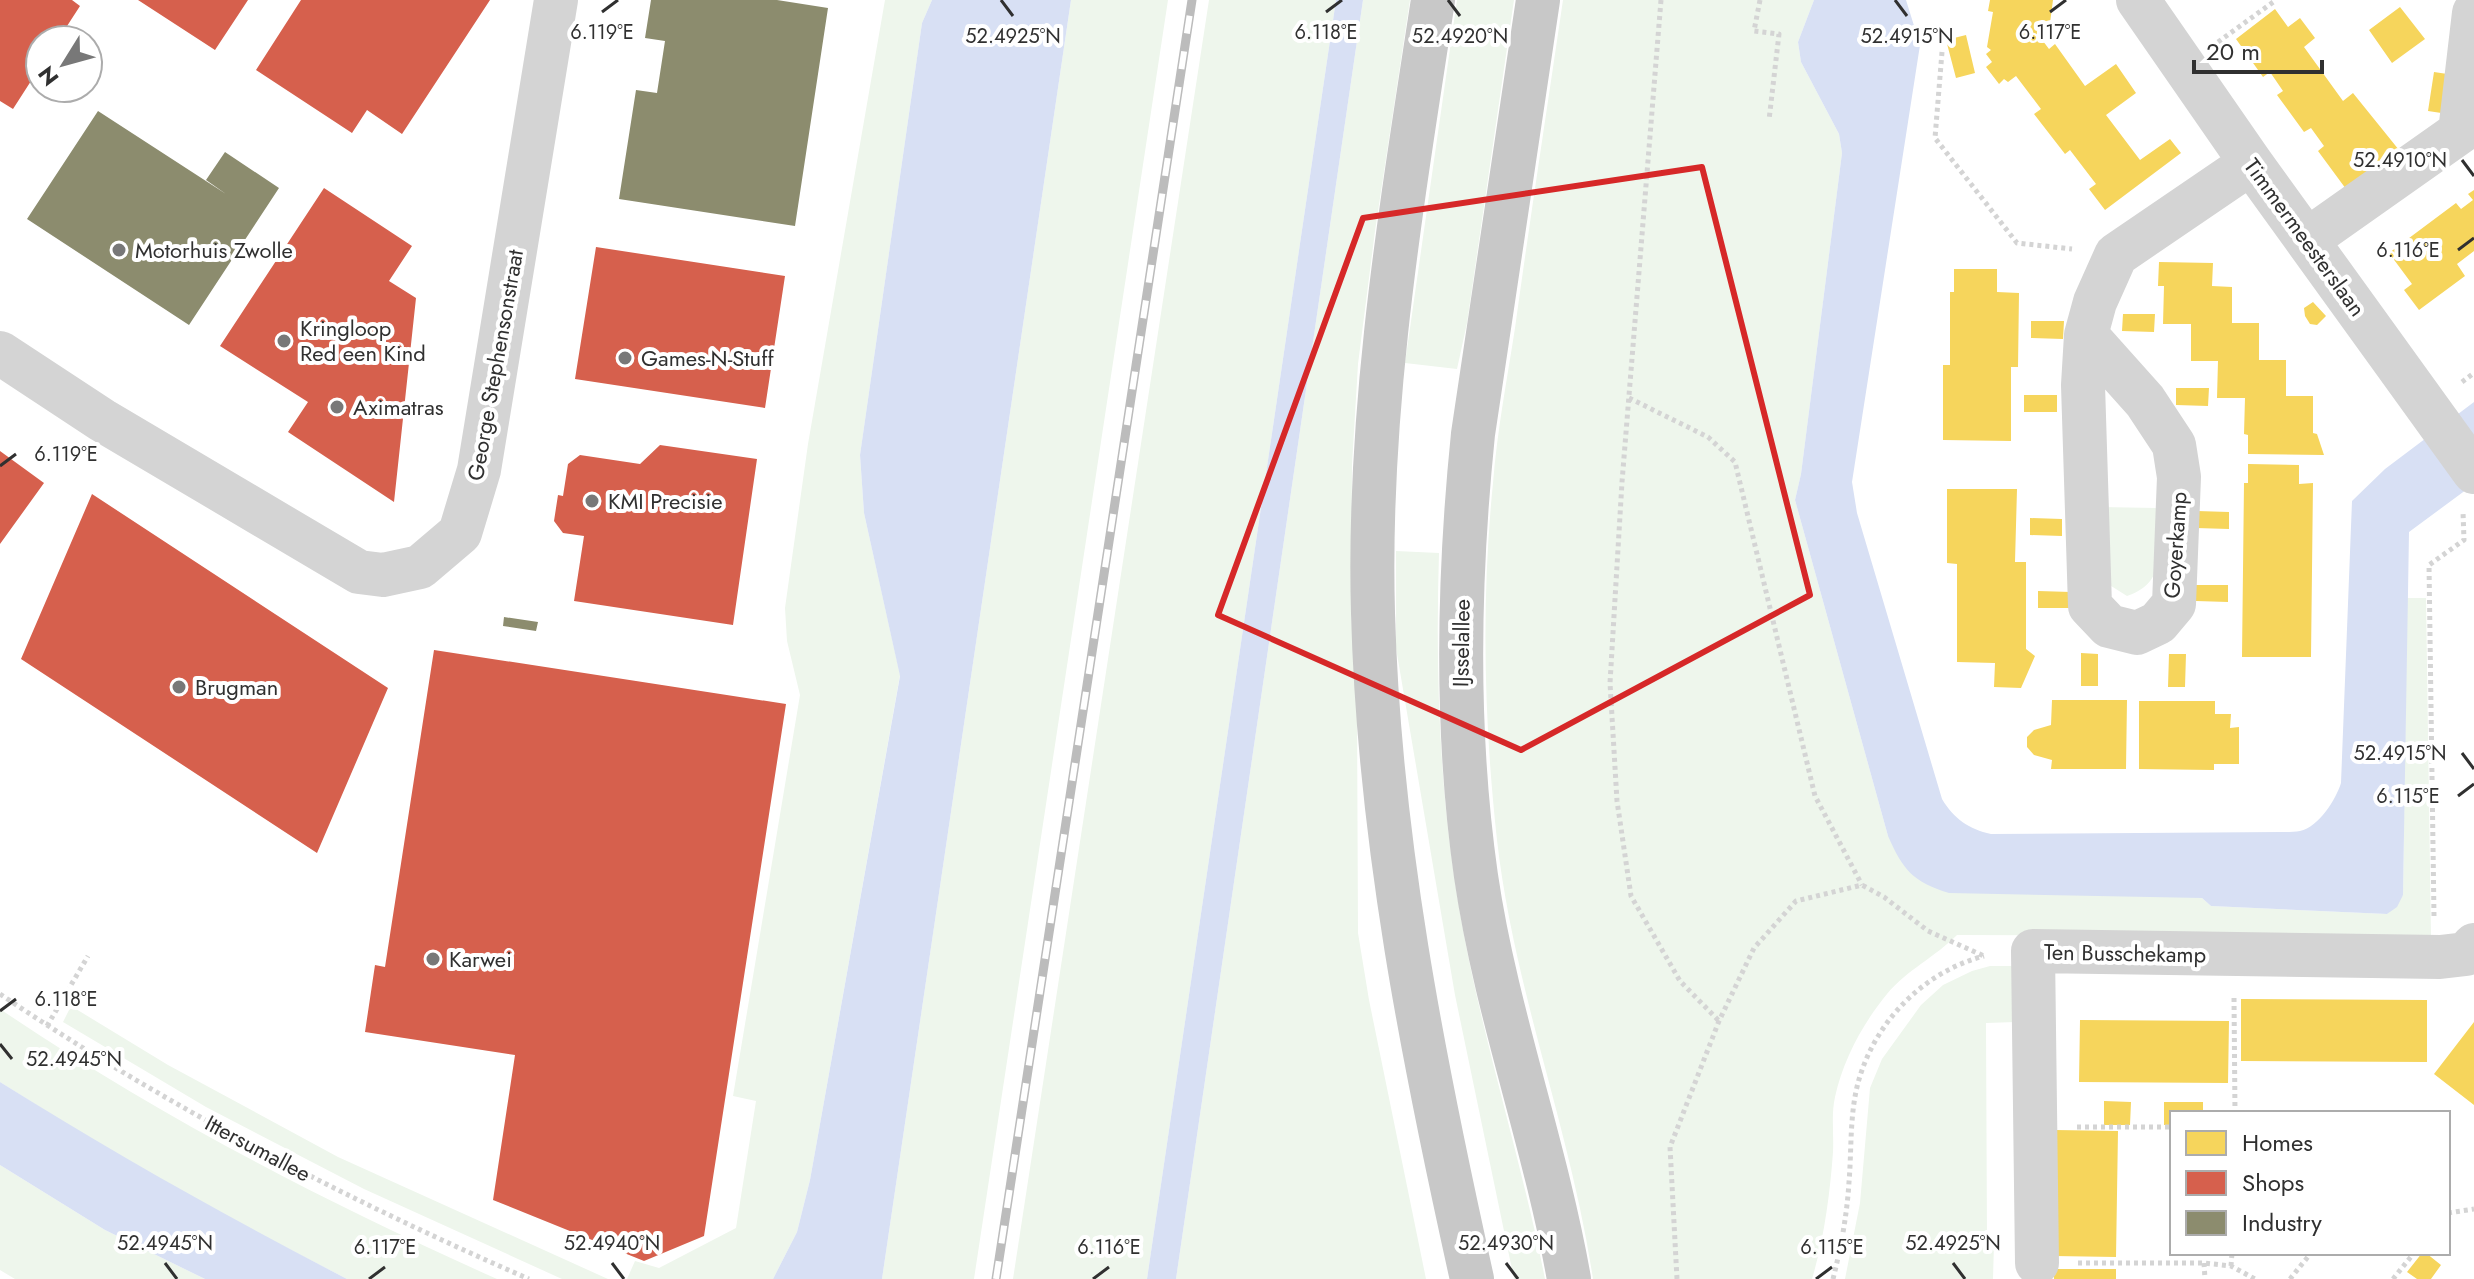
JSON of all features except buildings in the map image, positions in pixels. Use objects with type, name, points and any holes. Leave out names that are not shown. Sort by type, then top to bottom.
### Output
[{"type":"main road","points":[[1433,0],[1397,234],[1381,366],[1375,466],[1373,613],[1388,814],[1412,991],[1429,1085],[1472,1279]]},
{"type":"main road","name":"IJsselallee","points":[[1538,0],[1473,434],[1460,615],[1460,697],[1476,877],[1516,1062],[1546,1167],[1569,1279]]},
{"type":"street","name":"George Stephensonstraat","points":[[0,353],[102,420],[359,572],[383,575],[420,567],[460,533],[479,470],[556,0]]},
{"type":"street","name":"Timmermeesterslaan","points":[[2138,0],[2251,163],[2429,407],[2468,491]]},
{"type":"street","points":[[2307,240],[2460,132],[2474,13]]},
{"type":"street","points":[[2116,255],[2251,163]]},
{"type":"street","name":"Goyerkamp","points":[[2086,335],[2145,401],[2174,445],[2179,477],[2174,604],[2158,623],[2137,633],[2109,626],[2090,606],[2083,385],[2086,335],[2095,302],[2116,255]]},
{"type":"street","name":"Ten Busschekamp","points":[[2037,1263],[2033,951],[2234,954],[2457,951]]},
{"type":"path","points":[[1661,0],[1610,683],[1617,801],[1631,896],[1680,981],[1719,1021]]},
{"type":"path","points":[[1760,0],[1754,31],[1779,34],[1769,120]]},
{"type":"path","points":[[2183,67],[2276,0]]},
{"type":"path","points":[[1942,52],[1935,138],[2017,243],[2116,255]]},
{"type":"path","points":[[1629,398],[1708,437],[1735,462],[1815,796],[1862,885],[1884,897],[1928,931],[1984,956]]},
{"type":"path","points":[[2457,951],[2434,940],[2429,565],[2464,540],[2468,491]]},
{"type":"path","points":[[1677,1279],[1670,1147],[1719,1021],[1754,948],[1796,901],[1862,885]]},
{"type":"path","points":[[1833,1279],[1843,1234],[1852,1117],[1861,1073],[1880,1034],[1917,990],[1960,962],[2033,951]]},
{"type":"path","points":[[2234,954],[2235,1111]]},
{"type":"path","points":[[47,1026],[88,956]]},
{"type":"path","name":"Ittersumallee","points":[[0,994],[143,1086],[303,1173],[394,1219],[529,1279]]},
{"type":"path","points":[[2036,1127],[2170,1127]]},
{"type":"path","points":[[2450,1213],[2474,1209]]},
{"type":"path","points":[[2231,1266],[2232,1255]]},
{"type":"path","points":[[2290,1279],[2309,1255]]},
{"type":"path","points":[[2393,1279],[2412,1255]]},
{"type":"path","points":[[2037,1263],[2204,1263],[2231,1266],[2255,1279]]},
{"type":"path","points":[[2204,1263],[2205,1279]]},
{"type":"highlighted area","points":[[1702,167],[1810,595],[1521,750],[1218,615],[1363,218]]},
{"type":"shaded area","points":[[885,0],[932,0],[922,23],[860,455],[864,513],[900,675],[810,1180],[797,1232],[773,1279],[627,1279],[635,1261],[659,1268],[736,1228],[756,1101],[733,1096],[800,695],[787,641],[785,608],[808,444]]},
{"type":"shaded area","points":[[1071,0],[1168,0],[974,1279],[882,1279]]},
{"type":"shaded area","points":[[1209,0],[1336,0],[1147,1279],[1013,1279]]},
{"type":"shaded area","points":[[1363,0],[1410,0],[1358,364],[1352,465],[1351,613],[1357,707],[1358,933],[1426,1279],[1176,1279]]},
{"type":"shaded area","points":[[1457,0],[1514,0],[1467,323],[1457,369],[1405,363]]},
{"type":"shaded area","points":[[1563,0],[1814,0],[1798,42],[1801,62],[1839,134],[1842,153],[1801,474],[1795,500],[1888,836],[2202,898],[2211,906],[2387,914],[2403,895],[2407,598],[2426,598],[2431,937],[1957,935],[1887,994],[1862,1030],[1849,1056],[1834,1104],[1828,1200],[1812,1279],[1593,1279],[1571,1169],[1529,1006],[1505,896],[1497,840],[1487,707],[1489,528],[1500,425]]},
{"type":"shaded area","points":[[2100,507],[2157,508],[2159,548],[2155,572],[2141,590],[2127,596],[2108,584]]},
{"type":"shaded area","points":[[1396,551],[1439,553],[1441,745],[1449,841],[1473,978],[1545,1279],[1514,1279],[1455,995],[1396,648]]},
{"type":"shaded area","points":[[1990,966],[2015,966],[2016,1022],[1986,1023],[1987,1242],[1994,1243],[1993,1279],[1845,1279],[1860,1203],[1870,1088],[1882,1059],[1921,1005],[1943,985]]},
{"type":"shaded area","points":[[71,1006],[168,1065],[338,1157],[608,1279],[562,1279],[364,1189],[206,1107],[63,1022]]},
{"type":"shaded area","points":[[0,1009],[120,1085],[242,1155],[368,1219],[497,1279],[347,1279],[231,1219],[103,1147],[0,1082]]},
{"type":"shaded area","points":[[0,1165],[105,1230],[205,1279],[15,1279],[0,1270]]},
{"type":"water","points":[[932,0],[1071,0],[882,1279],[773,1279],[797,1232],[810,1180],[900,676],[864,513],[860,455],[922,23]]},
{"type":"water","points":[[1336,0],[1363,0],[1176,1279],[1147,1279]]},
{"type":"water","points":[[1814,0],[1906,0],[1920,45],[1852,482],[1857,513],[1942,799],[1957,818],[1969,826],[1991,834],[2290,832],[2314,824],[2331,804],[2341,783],[2352,501],[2385,469],[2474,402],[2474,484],[2409,532],[2403,895],[2397,907],[2387,914],[2211,906],[2202,898],[1949,893],[1926,884],[1904,866],[1888,836],[1795,500],[1801,474],[1842,153],[1839,134],[1801,62],[1798,42]]},
{"type":"water","points":[[0,1082],[171,1184],[347,1279],[205,1279],[105,1230],[0,1165]]},
{"type":"railway","points":[[996,1279],[1192,0]]},
{"type":"place","name":"Motorhuis Zwolle","points":[[119,250]]},
{"type":"place","name":"Kringloop Red een Kind","points":[[284,341]]},
{"type":"place","name":"Games-N-Stuff","points":[[625,358]]},
{"type":"place","name":"Aximatras","points":[[337,407]]},
{"type":"place","name":"KMI Precisie","points":[[592,501]]},
{"type":"place","name":"Brugman","points":[[179,687]]},
{"type":"place","name":"Karwei","points":[[433,959]]}]
